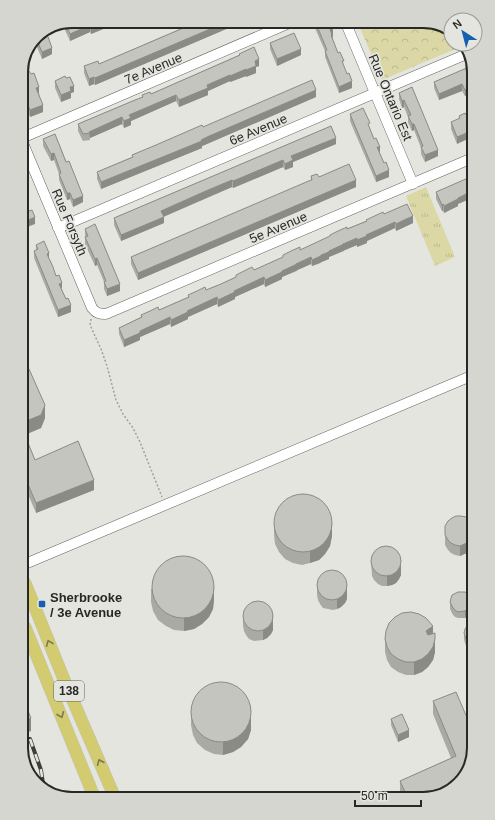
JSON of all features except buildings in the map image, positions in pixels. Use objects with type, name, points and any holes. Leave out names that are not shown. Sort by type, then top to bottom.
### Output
[{"type":"main road","name":"138","points":[[28,590],[112,792]]},
{"type":"main road","name":"138","points":[[28,634],[92,792]]},
{"type":"street","name":"7e Avenue","points":[[28,137],[278,28]]},
{"type":"street","name":"Rue Ontario Est","points":[[348,28],[413,184]]},
{"type":"street","name":"6e Avenue","points":[[58,228],[463,55]]},
{"type":"street","name":"Rue Forsyth","points":[[28,155],[94,315]]},
{"type":"street","name":"5e Avenue","points":[[94,315],[106,314],[467,160]]},
{"type":"street","points":[[28,563],[467,378]]},
{"type":"path","points":[[94,315],[90,325],[107,366],[116,400],[123,414],[133,428],[162,496]]},
{"type":"green space","points":[[360,28],[426,28],[437,30],[443,33],[443,52],[448,52],[382,80]]},
{"type":"green space","points":[[426,187],[455,257],[435,266],[406,196]]},
{"type":"railway","points":[[30,739],[41,770],[43,781]]},
{"type":"place","name":"Sherbrooke / 3e Avenue","points":[[42,604]]}]
